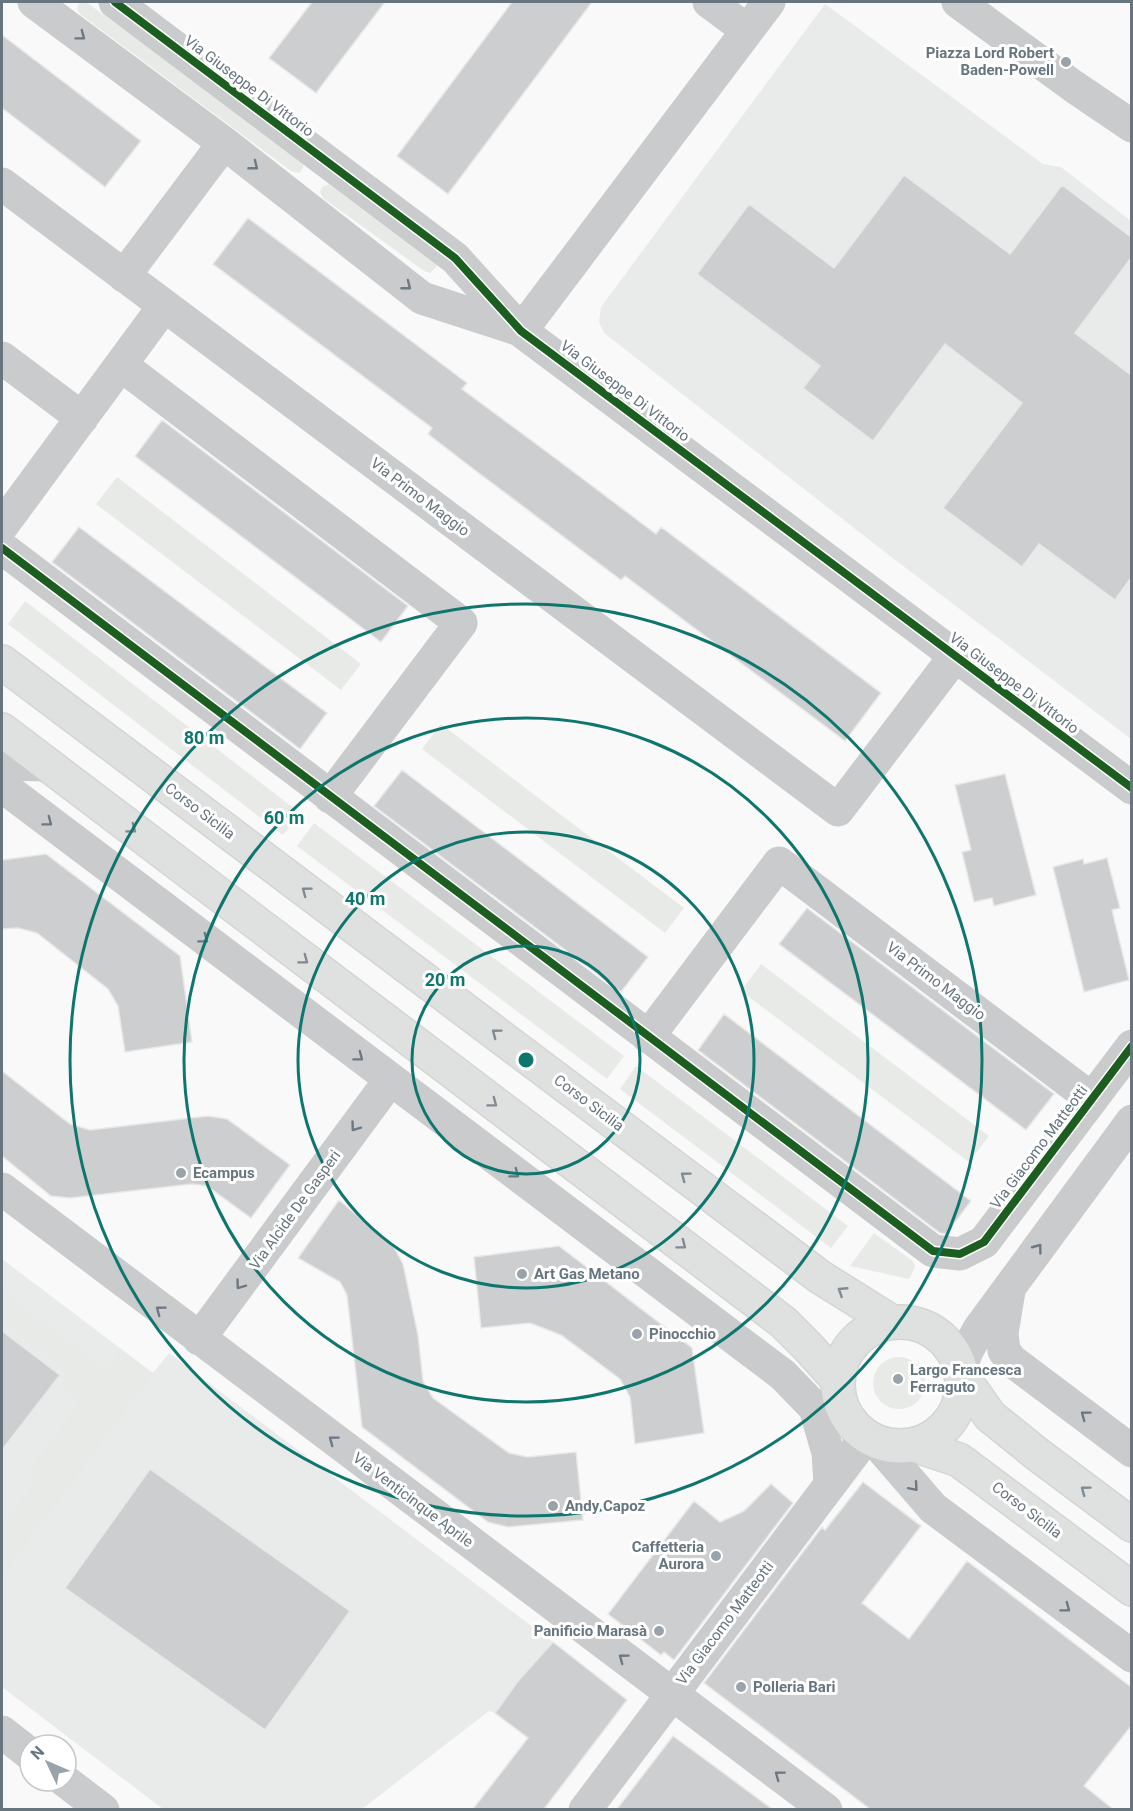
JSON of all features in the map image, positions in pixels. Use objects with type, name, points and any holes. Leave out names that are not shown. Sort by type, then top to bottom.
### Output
[{"type":"main road","name":"Corso Sicilia","points":[[2,662],[815,1273],[892,1322]]},
{"type":"main road","points":[[2,730],[783,1322],[837,1379]]},
{"type":"main road","points":[[961,1372],[961,1398],[951,1420],[935,1436],[914,1445],[894,1447],[871,1440],[849,1421],[839,1400],[837,1379],[842,1358],[855,1341],[872,1328],[892,1322],[914,1323],[935,1332],[951,1347],[961,1372],[990,1416],[1131,1525]]},
{"type":"main road","name":"Corso Sicilia","points":[[914,1445],[959,1460],[1131,1589]]},
{"type":"street","name":"Via Giuseppe Di Vittorio","points":[[34,2],[224,143],[422,298],[521,331]]},
{"type":"street","name":"Via Giuseppe Di Vittorio","points":[[115,2],[455,258],[521,331],[1131,788]]},
{"type":"street","points":[[709,2],[747,30]]},
{"type":"street","points":[[521,331],[769,2]]},
{"type":"street","points":[[958,2],[1131,126]]},
{"type":"street","points":[[124,276],[224,143]]},
{"type":"street","name":"Via Primo Maggio","points":[[2,184],[838,810],[956,656]]},
{"type":"street","points":[[164,306],[82,418],[3,549],[648,1037]]},
{"type":"street","points":[[2,358],[82,418]]},
{"type":"street","points":[[121,365],[461,623],[330,797]]},
{"type":"street","points":[[2,764],[47,765]]},
{"type":"street","points":[[2,786],[783,1375],[815,1408],[828,1453],[830,1484]]},
{"type":"street","name":"Via Primo Maggio","points":[[648,1037],[779,864],[1092,1099]]},
{"type":"street","name":"Via Giacomo Matteotti","points":[[648,1037],[933,1251],[960,1254],[984,1242],[1131,1046]]},
{"type":"street","name":"Via Alcide De Gasperi","points":[[200,1339],[390,1080]]},
{"type":"street","points":[[961,1372],[967,1351],[979,1329],[1131,1122]]},
{"type":"street","name":"Via Venticinque Aprile","points":[[2,1189],[826,1809]]},
{"type":"street","points":[[1010,1286],[1002,1333],[1004,1351],[1012,1361],[1131,1450]]},
{"type":"street","points":[[871,1440],[933,1508],[1131,1656]]},
{"type":"street","name":"Via Giacomo Matteotti","points":[[585,1809],[830,1484],[871,1440]]},
{"type":"street","points":[[2,1732],[18,1745]]},
{"type":"street","points":[[78,1791],[103,1809]]},
{"type":"shaded area","points":[[80,2],[86,2],[301,158],[304,162],[303,168],[299,173],[291,171],[81,15],[78,9]]},
{"type":"shaded area","points":[[825,4],[1043,164],[1061,167],[1131,221],[1131,739],[890,556],[604,333],[599,322],[601,307]]},
{"type":"shaded area","points":[[329,184],[435,261],[437,266],[430,273],[424,271],[323,198],[320,192],[322,187]]},
{"type":"shaded area","points":[[117,477],[361,664],[341,690],[96,504]]},
{"type":"shaded area","points":[[25,601],[300,813],[283,835],[8,624]]},
{"type":"shaded area","points":[[441,724],[684,908],[665,933],[422,749]]},
{"type":"shaded area","points":[[314,823],[624,1056],[607,1079],[297,846]]},
{"type":"shaded area","points":[[761,964],[989,1136],[969,1162],[741,991]]},
{"type":"shaded area","points":[[636,1066],[848,1226],[831,1248],[620,1089]]},
{"type":"shaded area","points":[[874,1233],[913,1261],[915,1267],[909,1279],[850,1266]]},
{"type":"shaded area","points":[[2,1259],[153,1373],[169,1353],[553,1642],[520,1679],[495,1713],[489,1711],[362,1809],[163,1809],[78,1745],[78,1733],[63,1733],[2,1687]]},
{"type":"shaded area","points":[[2,1291],[105,1370],[121,1349],[153,1374],[2,1575],[2,1527],[36,1481],[28,1473],[80,1402],[61,1386],[70,1374],[2,1323]]},
{"type":"shaded area","points":[[894,1357],[904,1357],[913,1361],[921,1369],[925,1383],[921,1397],[913,1405],[904,1409],[894,1409],[885,1405],[877,1397],[873,1388],[873,1378],[877,1369],[885,1361]]},
{"type":"building","points":[[312,2],[385,2],[316,93],[269,58]]},
{"type":"building","points":[[512,2],[592,2],[448,194],[397,156]]},
{"type":"building","points":[[2,35],[141,141],[105,187],[2,108]]},
{"type":"building","points":[[904,175],[1010,254],[1062,185],[1131,237],[1131,258],[1075,333],[1131,375],[1131,578],[1115,600],[1039,544],[1022,567],[943,508],[1022,403],[945,344],[873,441],[803,388],[820,366],[697,274],[749,204],[834,268]]},
{"type":"building","points":[[248,218],[467,383],[462,389],[656,534],[661,527],[881,693],[845,741],[625,576],[621,580],[476,471],[428,434],[432,428],[213,264]]},
{"type":"building","points":[[162,420],[408,606],[381,642],[135,456]]},
{"type":"building","points":[[79,527],[327,713],[300,749],[52,562]]},
{"type":"building","points":[[402,770],[648,957],[621,992],[374,806]]},
{"type":"building","points":[[1005,774],[1036,895],[994,906],[992,898],[974,902],[962,852],[971,850],[955,785]]},
{"type":"building","points":[[46,854],[180,956],[192,1042],[125,1052],[118,1006],[108,989],[37,933],[18,928],[2,929],[2,860]]},
{"type":"building","points":[[1107,858],[1120,908],[1112,910],[1129,980],[1084,992],[1053,867],[1083,859],[1084,864]]},
{"type":"building","points":[[807,908],[1054,1094],[1026,1130],[779,944]]},
{"type":"building","points":[[724,1014],[971,1201],[946,1234],[940,1233],[698,1050]]},
{"type":"building","points":[[2,1071],[70,1124],[90,1130],[208,1116],[227,1119],[290,1165],[251,1218],[207,1186],[192,1184],[70,1198],[51,1196],[2,1156]]},
{"type":"building","points":[[339,1200],[394,1247],[403,1264],[418,1335],[423,1381],[433,1398],[509,1453],[528,1457],[576,1452],[583,1520],[508,1527],[488,1522],[362,1427],[347,1295],[340,1282],[298,1258]]},
{"type":"building","points":[[559,1246],[692,1348],[704,1433],[635,1444],[630,1397],[620,1379],[561,1335],[530,1323],[481,1328],[474,1257]]},
{"type":"building","points":[[2,1331],[60,1375],[2,1450]]},
{"type":"building","points":[[150,1469],[350,1611],[265,1730],[65,1588]]},
{"type":"building","points":[[863,1482],[921,1526],[862,1603],[909,1639],[967,1561],[1131,1687],[1131,1726],[1084,1786],[1113,1809],[870,1809],[704,1683],[822,1527],[825,1530]]},
{"type":"building","points":[[771,1484],[793,1503],[674,1660],[664,1652],[661,1655],[608,1614],[694,1501],[720,1522],[744,1511]]},
{"type":"building","points":[[553,1642],[627,1700],[544,1809],[473,1809],[528,1738],[495,1713],[518,1681]]},
{"type":"building","points":[[673,1736],[714,1766],[772,1809],[617,1809]]},
{"type":"cycle path","points":[[115,2],[455,258],[521,331],[1132,788]]},
{"type":"cycle path","points":[[2,548],[933,1251],[960,1254],[984,1242],[1132,1046]]},
{"type":"place","name":"Piazza Lord Robert Baden-Powell","points":[[1066,62]]},
{"type":"place","name":"Ecampus","points":[[181,1173]]},
{"type":"place","name":"Art Gas Metano","points":[[522,1274]]},
{"type":"place","name":"Pinocchio","points":[[637,1334]]},
{"type":"place","name":"Largo Francesca Ferraguto","points":[[898,1379]]},
{"type":"place","name":"Andy Capoz","points":[[553,1506]]},
{"type":"place","name":"Caffetteria Aurora","points":[[716,1556]]},
{"type":"place","name":"Panificio Marasà","points":[[659,1631]]},
{"type":"place","name":"Polleria Bari","points":[[741,1687]]}]
